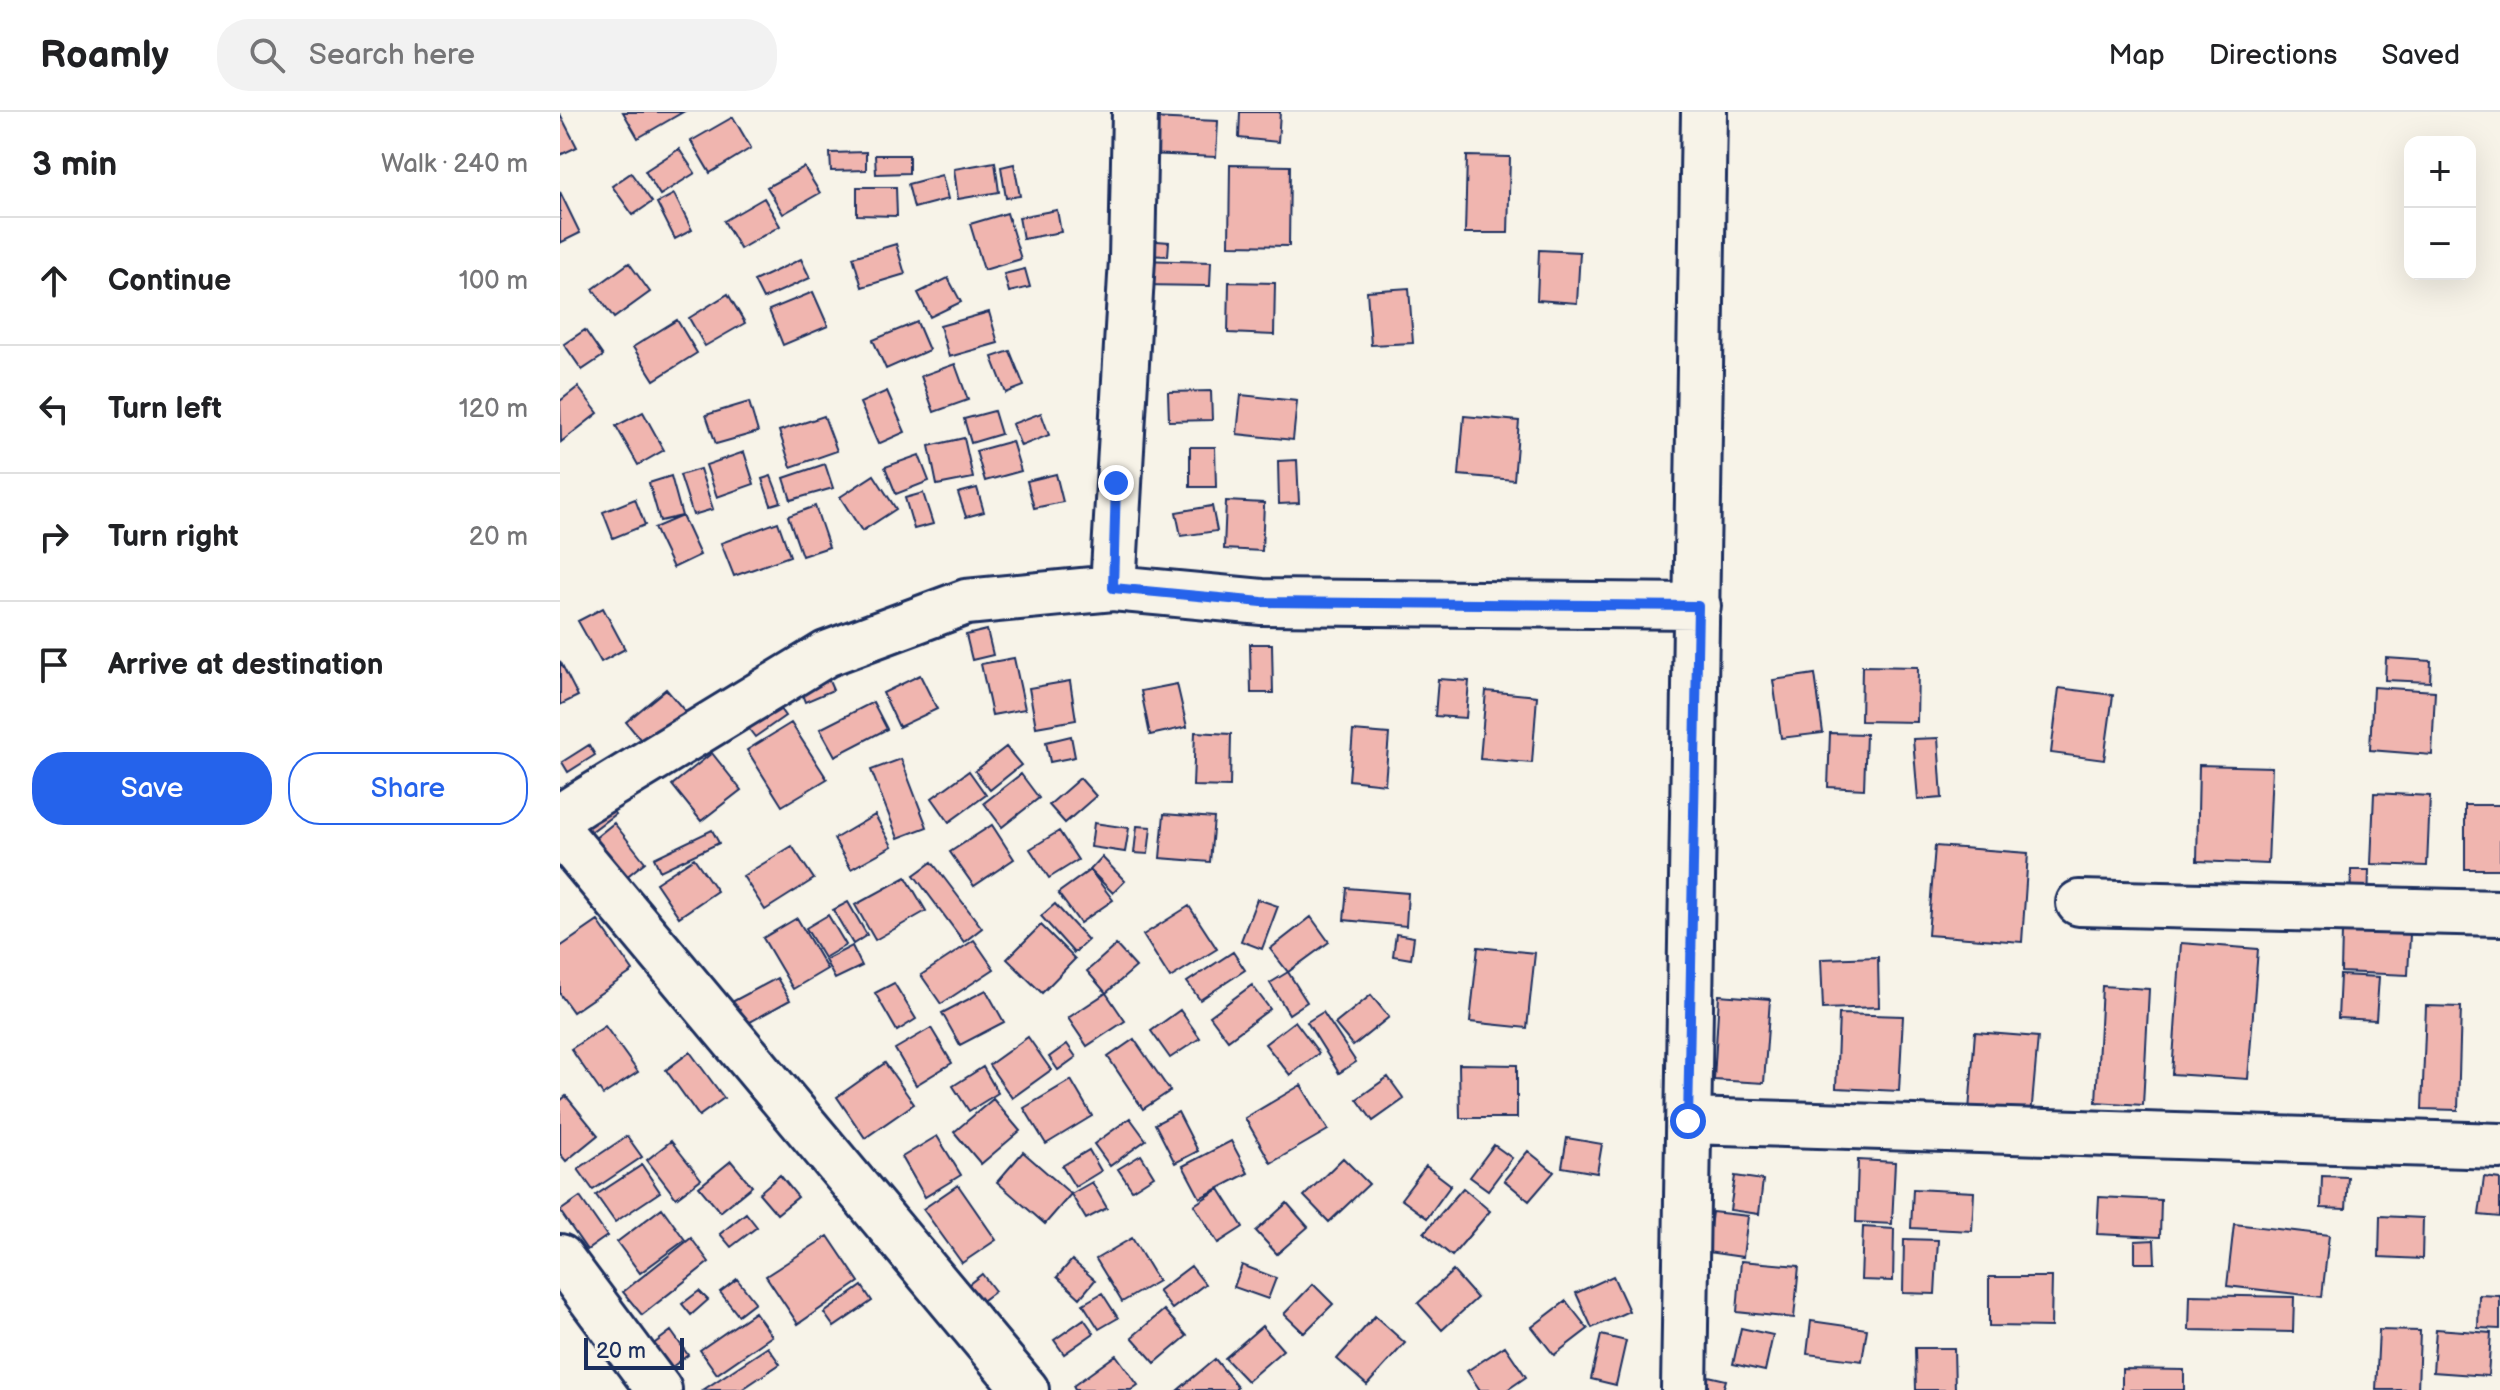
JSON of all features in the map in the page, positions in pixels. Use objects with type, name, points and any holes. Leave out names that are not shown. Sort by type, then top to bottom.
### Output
[{"type":"street","points":[[1113,588],[1132,259],[1135,112]]},
{"type":"street","points":[[1684,1390],[1704,112]]},
{"type":"street","points":[[560,824],[563,815],[580,804],[826,654],[966,602],[1113,588],[1262,602],[1698,606]]},
{"type":"street","points":[[560,832],[1026,1390]]},
{"type":"street","points":[[2079,903],[2500,913]]},
{"type":"street","points":[[1688,1121],[2500,1146]]},
{"type":"street","points":[[560,1257],[659,1390]]},
{"type":"building","points":[[623,112],[683,112],[638,138]]},
{"type":"building","points":[[1240,112],[1280,112],[1278,142],[1239,138]]},
{"type":"building","points":[[560,114],[577,147],[560,155]]},
{"type":"building","points":[[733,117],[751,148],[710,173],[691,141]]},
{"type":"building","points":[[1149,118],[1218,121],[1216,157],[1147,154]]},
{"type":"building","points":[[679,149],[695,173],[660,195],[645,171]]},
{"type":"building","points":[[866,152],[866,170],[831,171],[830,153]]},
{"type":"building","points":[[875,155],[909,155],[909,173],[876,174]]},
{"type":"building","points":[[1467,156],[1510,157],[1508,233],[1465,233]]},
{"type":"building","points":[[995,162],[999,192],[958,199],[954,169]]},
{"type":"building","points":[[1014,164],[1020,196],[1006,198],[1001,167]]},
{"type":"building","points":[[1230,165],[1290,166],[1289,246],[1229,245]]},
{"type":"building","points":[[804,167],[820,193],[783,214],[767,187]]},
{"type":"building","points":[[631,173],[652,202],[633,215],[612,186]]},
{"type":"building","points":[[942,175],[948,199],[914,208],[908,184]]},
{"type":"building","points":[[857,187],[896,187],[897,216],[857,215]]},
{"type":"building","points":[[560,192],[580,233],[560,243]]},
{"type":"building","points":[[674,194],[692,230],[675,239],[657,203]]},
{"type":"building","points":[[764,198],[780,226],[740,249],[724,221]]},
{"type":"building","points":[[1057,210],[1061,232],[1023,239],[1019,217]]},
{"type":"building","points":[[1007,213],[1021,259],[984,270],[970,224]]},
{"type":"building","points":[[1144,240],[1169,242],[1168,256],[1143,255]]},
{"type":"building","points":[[896,244],[905,274],[862,287],[853,257]]},
{"type":"building","points":[[1539,250],[1580,252],[1577,303],[1537,300]]},
{"type":"building","points":[[801,259],[810,278],[763,299],[754,281]]},
{"type":"building","points":[[1139,260],[1211,262],[1210,286],[1139,285]]},
{"type":"building","points":[[629,263],[650,292],[614,318],[593,289]]},
{"type":"building","points":[[1025,269],[1030,287],[1009,292],[1004,274]]},
{"type":"building","points":[[948,278],[961,302],[930,317],[918,293]]},
{"type":"building","points":[[1229,282],[1275,283],[1274,335],[1228,333]]},
{"type":"building","points":[[1409,288],[1413,343],[1371,345],[1367,291]]},
{"type":"building","points":[[813,292],[828,326],[783,345],[769,310]]},
{"type":"building","points":[[728,294],[745,323],[705,346],[689,318]]},
{"type":"building","points":[[989,312],[998,343],[949,357],[940,326]]},
{"type":"building","points":[[677,320],[697,353],[654,380],[633,347]]},
{"type":"building","points":[[917,322],[929,350],[886,369],[873,340]]},
{"type":"building","points":[[585,330],[603,356],[582,370],[564,344]]},
{"type":"building","points":[[1010,351],[1024,386],[1006,393],[992,357]]},
{"type":"building","points":[[955,364],[968,400],[934,412],[921,376]]},
{"type":"building","points":[[578,387],[598,413],[561,442],[560,401]]},
{"type":"building","points":[[887,391],[905,432],[878,444],[860,403]]},
{"type":"building","points":[[1211,391],[1212,420],[1169,421],[1168,392]]},
{"type":"building","points":[[1241,395],[1297,401],[1293,440],[1237,434]]},
{"type":"building","points":[[749,402],[758,432],[716,444],[706,415]]},
{"type":"building","points":[[994,411],[1001,434],[971,443],[964,419]]},
{"type":"building","points":[[643,412],[664,450],[638,465],[616,426]]},
{"type":"building","points":[[1041,413],[1049,435],[1021,446],[1012,424]]},
{"type":"building","points":[[824,416],[837,451],[791,467],[779,431]]},
{"type":"building","points":[[1464,416],[1519,421],[1514,480],[1459,475]]},
{"type":"building","points":[[964,438],[973,478],[937,485],[929,446]]},
{"type":"building","points":[[1012,441],[1021,471],[985,481],[976,451]]},
{"type":"building","points":[[1190,447],[1215,447],[1216,487],[1190,487]]},
{"type":"building","points":[[744,452],[754,484],[717,497],[706,465]]},
{"type":"building","points":[[919,455],[929,481],[896,494],[885,467]]},
{"type":"building","points":[[1297,460],[1299,503],[1279,504],[1278,461]]},
{"type":"building","points":[[825,464],[833,488],[791,500],[784,478]]},
{"type":"building","points":[[700,469],[713,509],[693,515],[680,475]]},
{"type":"building","points":[[1056,474],[1063,502],[1034,508],[1027,481]]},
{"type":"building","points":[[874,475],[896,509],[862,531],[840,497]]},
{"type":"building","points":[[671,476],[682,516],[660,521],[649,483]]},
{"type":"building","points":[[771,476],[781,502],[771,505],[762,479]]},
{"type":"building","points":[[977,488],[984,512],[966,517],[958,493]]},
{"type":"building","points":[[923,493],[933,524],[914,529],[905,498]]},
{"type":"building","points":[[635,499],[645,525],[613,538],[603,512]]},
{"type":"building","points":[[1226,501],[1264,503],[1262,551],[1224,549]]},
{"type":"building","points":[[815,506],[829,547],[802,556],[788,516]]},
{"type":"building","points":[[1212,506],[1217,531],[1181,536],[1176,512]]},
{"type":"building","points":[[682,516],[700,555],[673,568],[654,528]]},
{"type":"building","points":[[778,522],[790,556],[734,576],[721,543]]},
{"type":"building","points":[[603,608],[625,649],[601,662],[578,621]]},
{"type":"building","points":[[987,630],[993,655],[972,660],[966,635]]},
{"type":"building","points":[[1250,644],[1272,644],[1273,693],[1251,693]]},
{"type":"building","points":[[1014,658],[1025,709],[992,715],[981,664]]},
{"type":"building","points":[[2386,658],[2431,661],[2430,682],[2385,680]]},
{"type":"building","points":[[560,661],[578,696],[560,705]]},
{"type":"building","points":[[1862,666],[1918,667],[1917,722],[1861,721]]},
{"type":"building","points":[[825,672],[833,690],[805,702],[798,684]]},
{"type":"building","points":[[1815,674],[1823,733],[1781,738],[1773,680]]},
{"type":"building","points":[[920,675],[937,709],[899,727],[883,693]]},
{"type":"building","points":[[1438,679],[1469,681],[1466,718],[1435,716]]},
{"type":"building","points":[[1070,681],[1076,720],[1036,727],[1029,688]]},
{"type":"building","points":[[1177,684],[1187,727],[1150,735],[1141,691]]},
{"type":"building","points":[[2373,687],[2435,691],[2432,755],[2370,750]]},
{"type":"building","points":[[2059,688],[2113,695],[2104,760],[2051,753]]},
{"type":"building","points":[[666,689],[689,716],[648,749],[626,722]]},
{"type":"building","points":[[1486,691],[1537,696],[1532,763],[1480,759]]},
{"type":"building","points":[[770,695],[785,716],[755,737],[739,716]]},
{"type":"building","points":[[873,702],[887,729],[835,756],[820,729]]},
{"type":"building","points":[[791,723],[827,779],[782,806],[747,750]]},
{"type":"building","points":[[1353,731],[1389,734],[1385,784],[1349,780]]},
{"type":"building","points":[[1195,732],[1231,734],[1230,787],[1193,786]]},
{"type":"building","points":[[1830,733],[1866,734],[1864,789],[1828,787]]},
{"type":"building","points":[[1071,736],[1075,757],[1050,762],[1046,742]]},
{"type":"building","points":[[1938,738],[1942,798],[1918,800],[1913,739]]},
{"type":"building","points":[[589,745],[595,755],[568,772],[562,762]]},
{"type":"building","points":[[1006,747],[1021,765],[990,790],[975,771]]},
{"type":"building","points":[[712,753],[741,790],[701,821],[672,785]]},
{"type":"building","points":[[901,759],[927,827],[898,838],[871,770]]},
{"type":"building","points":[[2199,765],[2272,767],[2268,864],[2197,861]]},
{"type":"building","points":[[969,771],[986,795],[949,822],[932,798]]},
{"type":"building","points":[[1021,774],[1039,798],[1002,827],[984,803]]},
{"type":"building","points":[[1080,778],[1096,796],[1065,823],[1049,805]]},
{"type":"building","points":[[2374,793],[2430,796],[2427,866],[2371,864]]},
{"type":"building","points":[[604,800],[615,814],[584,837],[573,823]]},
{"type":"building","points":[[2465,805],[2500,805],[2500,869],[2465,869]]},
{"type":"building","points":[[1164,814],[1214,818],[1210,862],[1160,858]]},
{"type":"building","points":[[875,815],[892,846],[851,869],[834,839]]},
{"type":"building","points":[[614,823],[645,862],[620,882],[589,843]]},
{"type":"building","points":[[1094,823],[1129,828],[1125,852],[1091,847]]},
{"type":"building","points":[[992,825],[1014,859],[974,886],[950,852]]},
{"type":"building","points":[[1137,826],[1151,827],[1148,854],[1134,853]]},
{"type":"building","points":[[712,830],[719,843],[660,871],[654,858]]},
{"type":"building","points":[[1059,831],[1078,860],[1049,878],[1030,849]]},
{"type":"building","points":[[792,846],[814,879],[765,910],[743,876]]},
{"type":"building","points":[[1935,846],[2028,853],[2022,942],[1928,935]]},
{"type":"building","points":[[1102,857],[1125,881],[1113,893],[1090,870]]},
{"type":"building","points":[[694,858],[717,891],[679,917],[656,883]]},
{"type":"building","points":[[932,862],[982,928],[964,942],[914,875]]},
{"type":"building","points":[[1090,870],[1113,900],[1080,923],[1058,893]]},
{"type":"building","points":[[2351,870],[2369,870],[2368,905],[2350,905]]},
{"type":"building","points":[[906,877],[926,911],[875,940],[855,905]]},
{"type":"building","points":[[1347,888],[1408,893],[1406,926],[1344,920]]},
{"type":"building","points":[[1257,899],[1278,906],[1262,949],[1241,941]]},
{"type":"building","points":[[848,902],[867,935],[853,944],[833,910]]},
{"type":"building","points":[[1055,904],[1088,940],[1074,953],[1041,916]]},
{"type":"building","points":[[1189,906],[1217,949],[1170,978],[1143,935]]},
{"type":"building","points":[[828,915],[846,945],[824,958],[806,928]]},
{"type":"building","points":[[1311,917],[1329,942],[1288,972],[1270,949]]},
{"type":"building","points":[[797,918],[827,969],[793,989],[763,938]]},
{"type":"building","points":[[598,921],[633,971],[573,1012],[560,994],[560,947]]},
{"type":"building","points":[[1041,925],[1075,959],[1042,993],[1007,959]]},
{"type":"building","points":[[2342,932],[2410,934],[2408,975],[2341,972]]},
{"type":"building","points":[[1396,934],[1414,937],[1411,959],[1393,956]]},
{"type":"building","points":[[974,940],[994,969],[941,1004],[921,975]]},
{"type":"building","points":[[2181,943],[2258,949],[2248,1079],[2172,1074]]},
{"type":"building","points":[[1116,945],[1136,967],[1106,993],[1087,971]]},
{"type":"building","points":[[852,946],[862,966],[835,979],[825,960]]},
{"type":"building","points":[[1478,947],[1535,953],[1527,1028],[1470,1022]]},
{"type":"building","points":[[1233,952],[1245,970],[1200,1000],[1187,982]]},
{"type":"building","points":[[1878,957],[1879,1007],[1823,1009],[1821,959]]},
{"type":"building","points":[[1288,972],[1307,1002],[1289,1014],[1270,983]]},
{"type":"building","points":[[2340,975],[2379,977],[2376,1020],[2338,1018]]},
{"type":"building","points":[[777,978],[790,1000],[743,1026],[730,1003]]},
{"type":"building","points":[[894,983],[916,1019],[897,1031],[875,993]]},
{"type":"building","points":[[1252,985],[1270,1009],[1228,1040],[1210,1016]]},
{"type":"building","points":[[2102,986],[2149,989],[2143,1105],[2096,1102]]},
{"type":"building","points":[[986,990],[1004,1022],[960,1045],[942,1013]]},
{"type":"building","points":[[1106,993],[1125,1021],[1087,1046],[1068,1018]]},
{"type":"building","points":[[1371,995],[1389,1017],[1353,1046],[1335,1024]]},
{"type":"building","points":[[1719,995],[1770,999],[1764,1083],[1714,1080]]},
{"type":"building","points":[[2426,1006],[2461,1007],[2458,1110],[2422,1109]]},
{"type":"building","points":[[1180,1010],[1200,1038],[1170,1058],[1151,1031]]},
{"type":"building","points":[[1323,1012],[1356,1062],[1339,1073],[1307,1022]]},
{"type":"building","points":[[1839,1014],[1903,1016],[1899,1091],[1836,1088]]},
{"type":"building","points":[[1295,1021],[1319,1053],[1290,1075],[1265,1044]]},
{"type":"building","points":[[605,1026],[638,1072],[603,1095],[571,1049]]},
{"type":"building","points":[[931,1028],[952,1063],[916,1085],[895,1049]]},
{"type":"building","points":[[1975,1032],[2038,1037],[2031,1116],[1969,1111]]},
{"type":"building","points":[[1028,1037],[1051,1070],[1012,1098],[989,1065]]},
{"type":"building","points":[[1134,1039],[1170,1091],[1143,1109],[1108,1057]]},
{"type":"building","points":[[1067,1044],[1076,1057],[1058,1070],[1049,1057]]},
{"type":"building","points":[[690,1052],[724,1098],[699,1116],[666,1070]]},
{"type":"building","points":[[885,1063],[914,1104],[865,1138],[837,1097]]},
{"type":"building","points":[[1459,1064],[1517,1065],[1517,1118],[1460,1118]]},
{"type":"building","points":[[983,1067],[998,1093],[969,1111],[953,1086]]},
{"type":"building","points":[[1388,1077],[1404,1099],[1373,1121],[1357,1099]]},
{"type":"building","points":[[1071,1080],[1092,1116],[1046,1144],[1024,1108]]},
{"type":"building","points":[[1301,1085],[1328,1130],[1271,1163],[1245,1118]]},
{"type":"building","points":[[566,1096],[598,1135],[566,1161],[560,1154],[560,1101]]},
{"type":"building","points":[[993,1099],[1020,1131],[981,1164],[954,1132]]},
{"type":"building","points":[[1178,1112],[1198,1151],[1175,1163],[1155,1124]]},
{"type":"building","points":[[1130,1118],[1146,1140],[1110,1166],[1094,1144]]},
{"type":"building","points":[[627,1136],[642,1157],[593,1190],[578,1169]]},
{"type":"building","points":[[937,1136],[961,1175],[925,1197],[902,1157]]},
{"type":"building","points":[[1567,1138],[1602,1144],[1597,1173],[1562,1167]]},
{"type":"building","points":[[671,1141],[701,1179],[676,1198],[647,1160]]},
{"type":"building","points":[[1231,1141],[1248,1173],[1200,1198],[1183,1166]]},
{"type":"building","points":[[1494,1145],[1512,1158],[1488,1190],[1470,1177]]},
{"type":"building","points":[[1089,1150],[1101,1171],[1075,1187],[1062,1166]]},
{"type":"building","points":[[1528,1151],[1554,1172],[1529,1201],[1504,1180]]},
{"type":"building","points":[[1023,1152],[1071,1194],[1045,1224],[997,1182]]},
{"type":"building","points":[[1141,1155],[1154,1176],[1132,1190],[1118,1169]]},
{"type":"building","points":[[1343,1158],[1369,1184],[1329,1222],[1304,1196]]},
{"type":"building","points":[[1858,1160],[1895,1162],[1892,1224],[1856,1222]]},
{"type":"building","points":[[731,1161],[752,1186],[720,1212],[699,1187]]},
{"type":"building","points":[[642,1165],[660,1192],[615,1222],[596,1195]]},
{"type":"building","points":[[1426,1166],[1451,1185],[1427,1218],[1401,1199]]},
{"type":"building","points":[[780,1175],[798,1197],[777,1214],[759,1193]]},
{"type":"building","points":[[1735,1176],[1763,1180],[1759,1214],[1730,1210]]},
{"type":"building","points":[[2322,1176],[2348,1177],[2346,1209],[2321,1208]]},
{"type":"building","points":[[2484,1177],[2500,1179],[2500,1217],[2479,1215]]},
{"type":"building","points":[[1092,1182],[1107,1208],[1086,1219],[1071,1194]]},
{"type":"building","points":[[958,1185],[996,1240],[962,1263],[923,1209]]},
{"type":"building","points":[[1463,1188],[1490,1211],[1452,1256],[1424,1233]]},
{"type":"building","points":[[1219,1189],[1243,1227],[1218,1243],[1194,1205]]},
{"type":"building","points":[[1913,1189],[1974,1192],[1972,1231],[1911,1228]]},
{"type":"building","points":[[580,1197],[607,1236],[587,1250],[560,1211]]},
{"type":"building","points":[[2099,1197],[2161,1200],[2160,1237],[2097,1234]]},
{"type":"building","points":[[1287,1203],[1308,1227],[1277,1254],[1256,1231]]},
{"type":"building","points":[[662,1208],[685,1240],[640,1273],[617,1242]]},
{"type":"building","points":[[1712,1212],[1748,1216],[1743,1257],[1707,1252]]},
{"type":"building","points":[[746,1213],[757,1227],[731,1247],[720,1234]]},
{"type":"building","points":[[2380,1216],[2423,1218],[2422,1259],[2379,1257]]},
{"type":"building","points":[[2234,1224],[2329,1235],[2322,1297],[2227,1286]]},
{"type":"building","points":[[1863,1227],[1894,1229],[1893,1281],[1861,1280]]},
{"type":"building","points":[[828,1236],[859,1282],[798,1324],[766,1276]]},
{"type":"building","points":[[691,1238],[709,1262],[642,1315],[623,1292]]},
{"type":"building","points":[[1132,1238],[1158,1281],[1122,1302],[1096,1259]]},
{"type":"building","points":[[1904,1239],[1938,1240],[1935,1294],[1903,1293]]},
{"type":"building","points":[[2154,1240],[2155,1263],[2135,1263],[2135,1241]]},
{"type":"building","points":[[1072,1260],[1095,1280],[1080,1298],[1057,1277]]},
{"type":"building","points":[[1741,1261],[1799,1266],[1794,1318],[1737,1312]]},
{"type":"building","points":[[1242,1265],[1276,1278],[1268,1299],[1234,1287]]},
{"type":"building","points":[[1191,1266],[1205,1284],[1172,1309],[1158,1291]]},
{"type":"building","points":[[1453,1271],[1477,1298],[1442,1330],[1418,1303]]},
{"type":"building","points":[[982,1274],[995,1291],[976,1305],[964,1288]]},
{"type":"building","points":[[1613,1276],[1629,1311],[1592,1328],[1576,1293]]},
{"type":"building","points":[[1989,1277],[2052,1277],[2051,1327],[1989,1326]]},
{"type":"building","points":[[737,1279],[755,1302],[738,1315],[720,1292]]},
{"type":"building","points":[[1313,1284],[1333,1304],[1304,1333],[1284,1314]]},
{"type":"building","points":[[862,1286],[872,1301],[834,1327],[824,1313]]},
{"type":"building","points":[[699,1291],[708,1300],[691,1315],[682,1304]]},
{"type":"building","points":[[1102,1293],[1118,1318],[1099,1329],[1083,1304]]},
{"type":"building","points":[[2190,1295],[2294,1297],[2293,1332],[2189,1330]]},
{"type":"building","points":[[2479,1295],[2500,1296],[2500,1329],[2478,1328]]},
{"type":"building","points":[[1566,1301],[1588,1329],[1554,1355],[1532,1327]]},
{"type":"building","points":[[1164,1310],[1187,1336],[1155,1363],[1132,1337]]},
{"type":"building","points":[[755,1312],[772,1336],[717,1374],[700,1350]]},
{"type":"building","points":[[1375,1316],[1405,1343],[1367,1385],[1337,1359]]},
{"type":"building","points":[[1084,1319],[1094,1333],[1064,1354],[1054,1340]]},
{"type":"building","points":[[1811,1321],[1867,1329],[1862,1361],[1807,1354]]},
{"type":"building","points":[[1262,1326],[1283,1350],[1247,1381],[1225,1358]]},
{"type":"building","points":[[1741,1328],[1773,1335],[1765,1371],[1733,1364]]},
{"type":"building","points":[[2436,1329],[2491,1333],[2488,1376],[2433,1372]]},
{"type":"building","points":[[2379,1330],[2420,1331],[2418,1390],[2376,1390]]},
{"type":"building","points":[[671,1331],[688,1355],[668,1370],[651,1346]]},
{"type":"building","points":[[1601,1335],[1626,1341],[1616,1385],[1591,1379]]},
{"type":"building","points":[[1505,1346],[1526,1377],[1507,1390],[1480,1390],[1467,1371]]},
{"type":"building","points":[[768,1347],[780,1364],[741,1390],[703,1390]]},
{"type":"building","points":[[1915,1348],[1954,1348],[1955,1390],[1916,1390]]},
{"type":"building","points":[[1116,1355],[1138,1385],[1131,1390],[1075,1390],[1073,1386]]},
{"type":"building","points":[[1215,1359],[1238,1387],[1234,1390],[1178,1390]]},
{"type":"building","points":[[2122,1369],[2184,1370],[2184,1390],[2122,1390]]},
{"type":"building","points":[[1704,1375],[1726,1380],[1723,1390],[1701,1390]]},
{"type":"route","points":[[1116,483],[1113,588],[1262,602],[1698,606],[1688,1121]]}]
